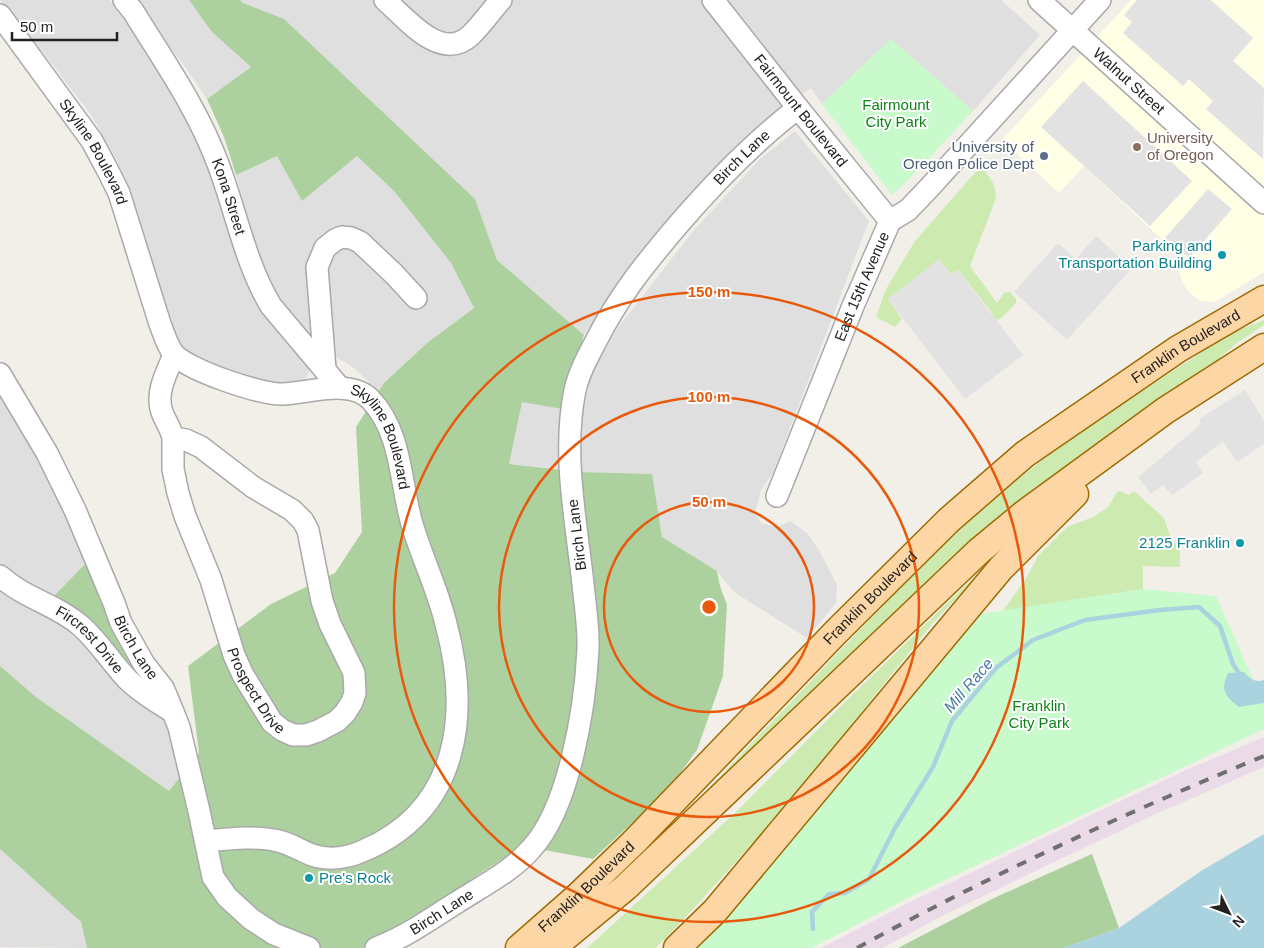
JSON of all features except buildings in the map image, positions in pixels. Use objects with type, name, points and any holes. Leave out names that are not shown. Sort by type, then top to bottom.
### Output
[{"type":"main road","name":"Franklin Boulevard","points":[[519,948],[577,897],[633,843],[837,631],[948,520],[1025,454],[1178,350],[1264,299]]},
{"type":"main road","name":"Franklin Boulevard","points":[[552,948],[626,887],[979,551],[1025,513],[1166,410],[1264,348]]},
{"type":"main road","points":[[677,948],[715,911],[1001,568],[1059,508],[1166,410]]},
{"type":"street","name":"Kona Street","points":[[124,0],[133,11],[182,90],[208,139],[262,292],[271,306],[340,388]]},
{"type":"street","points":[[385,0],[426,36],[436,42],[448,45],[460,42],[470,35],[501,0]]},
{"type":"street","name":"Fairmount Boulevard","points":[[713,0],[890,221]]},
{"type":"street","name":"Walnut Street","points":[[1038,0],[1264,203]]},
{"type":"street","name":"East 15th Avenue","points":[[776,496],[853,306],[890,221],[908,210],[929,188],[1100,0]]},
{"type":"street","name":"Skyline Boulevard","points":[[0,15],[92,141],[107,169],[119,193],[160,324],[166,341],[174,355],[186,363],[214,375],[266,392],[282,394],[340,388],[352,389],[366,394],[372,400],[385,420],[396,448],[412,523],[446,622],[454,660],[458,702],[457,722],[448,764],[441,780],[421,812],[385,840],[366,850],[338,859],[313,856],[278,840],[264,838],[252,837],[206,841]]},
{"type":"street","name":"Birch Lane","points":[[376,948],[416,929],[505,872],[520,861],[543,833],[570,767],[580,717],[588,647],[583,586],[570,480],[571,420],[576,389],[583,367],[610,313],[648,259],[727,170],[756,142],[798,108]]},
{"type":"street","points":[[325,369],[317,267],[325,248],[335,240],[342,237],[360,242],[416,298]]},
{"type":"street","name":"Prospect Drive","points":[[173,438],[186,440],[201,446],[254,486],[292,510],[303,521],[308,530],[322,601],[330,624],[354,673],[356,685],[352,702],[337,721],[306,735],[294,735],[282,730],[272,722],[264,710],[243,675],[234,655],[211,580],[185,516],[173,469],[173,438],[171,429],[162,415],[160,404],[161,388],[174,355]]},
{"type":"street","name":"Birch Lane","points":[[0,374],[47,453],[75,510],[121,623],[144,664],[163,688],[179,727],[213,877],[231,902],[250,919],[274,934],[310,948]]},
{"type":"street","name":"Fircrest Drive","points":[[0,576],[20,590],[82,626],[127,679],[139,690],[173,712]]},
{"type":"shaded area","points":[[0,0],[110,0],[138,36],[195,129],[308,364],[309,372],[303,383],[262,386],[179,350],[138,219],[117,160],[89,112]]},
{"type":"shaded area","points":[[131,0],[189,0],[211,31],[252,67],[207,99],[183,64]]},
{"type":"shaded area","points":[[240,0],[1001,0],[1040,35],[973,111],[891,39],[822,104],[811,88],[777,111],[613,293],[584,335],[497,260],[475,199]]},
{"type":"shaded area","name":"University of Oregon","points":[[1131,0],[1264,0],[1264,272],[1215,302],[1200,301],[1189,292],[1182,281],[1174,251],[1084,166],[1059,193],[1002,140]]},
{"type":"shaded area","points":[[1137,0],[1211,0],[1253,38],[1233,61],[1264,88],[1263,159],[1206,109],[1213,101],[1189,79],[1183,86],[1123,33],[1132,22],[1124,15]]},
{"type":"shaded area","points":[[1083,81],[1192,181],[1150,226],[1041,127]]},
{"type":"shaded area","points":[[795,131],[869,221],[773,473],[761,490],[755,514],[761,523],[777,527],[790,521],[808,534],[820,552],[837,585],[836,603],[807,638],[734,592],[717,571],[662,537],[651,474],[581,472],[580,430],[591,374],[617,329],[694,230],[760,159]]},
{"type":"shaded area","points":[[357,155],[394,191],[451,263],[474,308],[427,343],[384,383],[379,392],[354,368],[309,340],[280,305],[256,247],[236,175],[277,156],[302,201]]},
{"type":"shaded area","points":[[1208,189],[1232,209],[1189,258],[1165,238]]},
{"type":"shaded area","points":[[1096,236],[1132,268],[1067,340],[1014,292],[1058,243],[1076,259]]},
{"type":"shaded area","points":[[939,259],[951,275],[958,270],[1023,355],[965,399],[888,299]]},
{"type":"shaded area","points":[[1245,390],[1264,421],[1264,444],[1237,462],[1223,441],[1196,462],[1203,473],[1172,495],[1163,485],[1151,494],[1138,477],[1198,427],[1201,418]]},
{"type":"shaded area","points":[[0,392],[56,487],[87,562],[52,598],[13,574],[0,563]]},
{"type":"shaded area","points":[[522,401],[562,409],[562,469],[509,464]]},
{"type":"shaded area","points":[[0,590],[13,599],[51,614],[94,648],[114,681],[132,697],[162,718],[170,727],[184,772],[169,791],[36,697],[0,666]]},
{"type":"shaded area","points":[[1264,737],[1264,767],[1156,814],[1050,864],[944,915],[883,948],[821,948],[908,903],[1070,825],[1184,771]]},
{"type":"shaded area","points":[[0,849],[81,922],[87,948],[0,947]]},
{"type":"green space","points":[[189,0],[240,0],[243,3],[284,19],[475,199],[497,260],[584,335],[562,409],[522,402],[509,464],[581,472],[652,474],[662,537],[717,571],[727,605],[723,676],[697,750],[667,791],[593,859],[522,846],[396,929],[393,948],[87,948],[81,922],[0,849],[0,666],[36,697],[169,791],[199,753],[188,666],[271,604],[335,573],[362,532],[356,427],[384,383],[427,343],[474,308],[451,263],[394,191],[357,156],[302,201],[277,156],[236,175],[224,137],[207,99],[251,67],[211,31]]},
{"type":"green space","name":"Fairmount City Park","points":[[891,39],[973,111],[892,195],[822,104]]},
{"type":"green space","points":[[980,167],[992,181],[996,198],[970,266],[997,303],[1005,292],[1009,291],[1016,299],[1016,303],[999,319],[986,321],[993,314],[958,270],[951,274],[939,260],[888,299],[902,319],[895,327],[876,317],[885,291],[915,241]]},
{"type":"green space","points":[[1264,320],[1264,325],[1237,343],[640,857],[709,788],[915,572],[990,502],[1047,456],[1101,418],[1231,333]]},
{"type":"green space","points":[[1120,491],[1129,495],[1134,491],[1164,518],[1173,544],[1180,542],[1180,567],[1143,566],[1143,589],[1003,611],[1027,577],[1038,556],[1067,527],[1093,517],[1108,507],[1117,492]]},
{"type":"green space","points":[[1000,552],[932,624],[792,799],[656,948],[587,948],[734,814],[844,703]]},
{"type":"green space","points":[[87,562],[119,644],[137,670],[133,675],[52,598]]},
{"type":"green space","name":"Franklin City Park","points":[[1143,589],[1216,596],[1264,704],[1264,729],[916,894],[812,948],[697,948],[718,927],[981,614]]},
{"type":"green space","points":[[1092,854],[1119,928],[1064,948],[898,948],[994,898]]},
{"type":"water","points":[[1244,672],[1253,680],[1264,680],[1264,703],[1239,707],[1227,696],[1224,684],[1228,673]]},
{"type":"water","points":[[1264,834],[1264,948],[1064,948],[1119,928],[1201,871]]},
{"type":"waterway","name":"Mill Race","points":[[813,929],[812,912],[829,894],[845,893],[869,879],[895,828],[933,767],[952,721],[996,668],[1033,640],[1085,620],[1199,607],[1220,626],[1233,664],[1240,675]]},
{"type":"railway","points":[[857,948],[1058,846],[1264,756]]},
{"type":"place","name":"University of Oregon","points":[[1137,147]]},
{"type":"place","name":"University of Oregon Police Dept","points":[[1044,156]]},
{"type":"place","name":"Parking and Transportation Building","points":[[1222,255]]},
{"type":"place","name":"2125 Franklin","points":[[1240,543]]},
{"type":"place","name":"Pre's Rock","points":[[309,878]]}]
